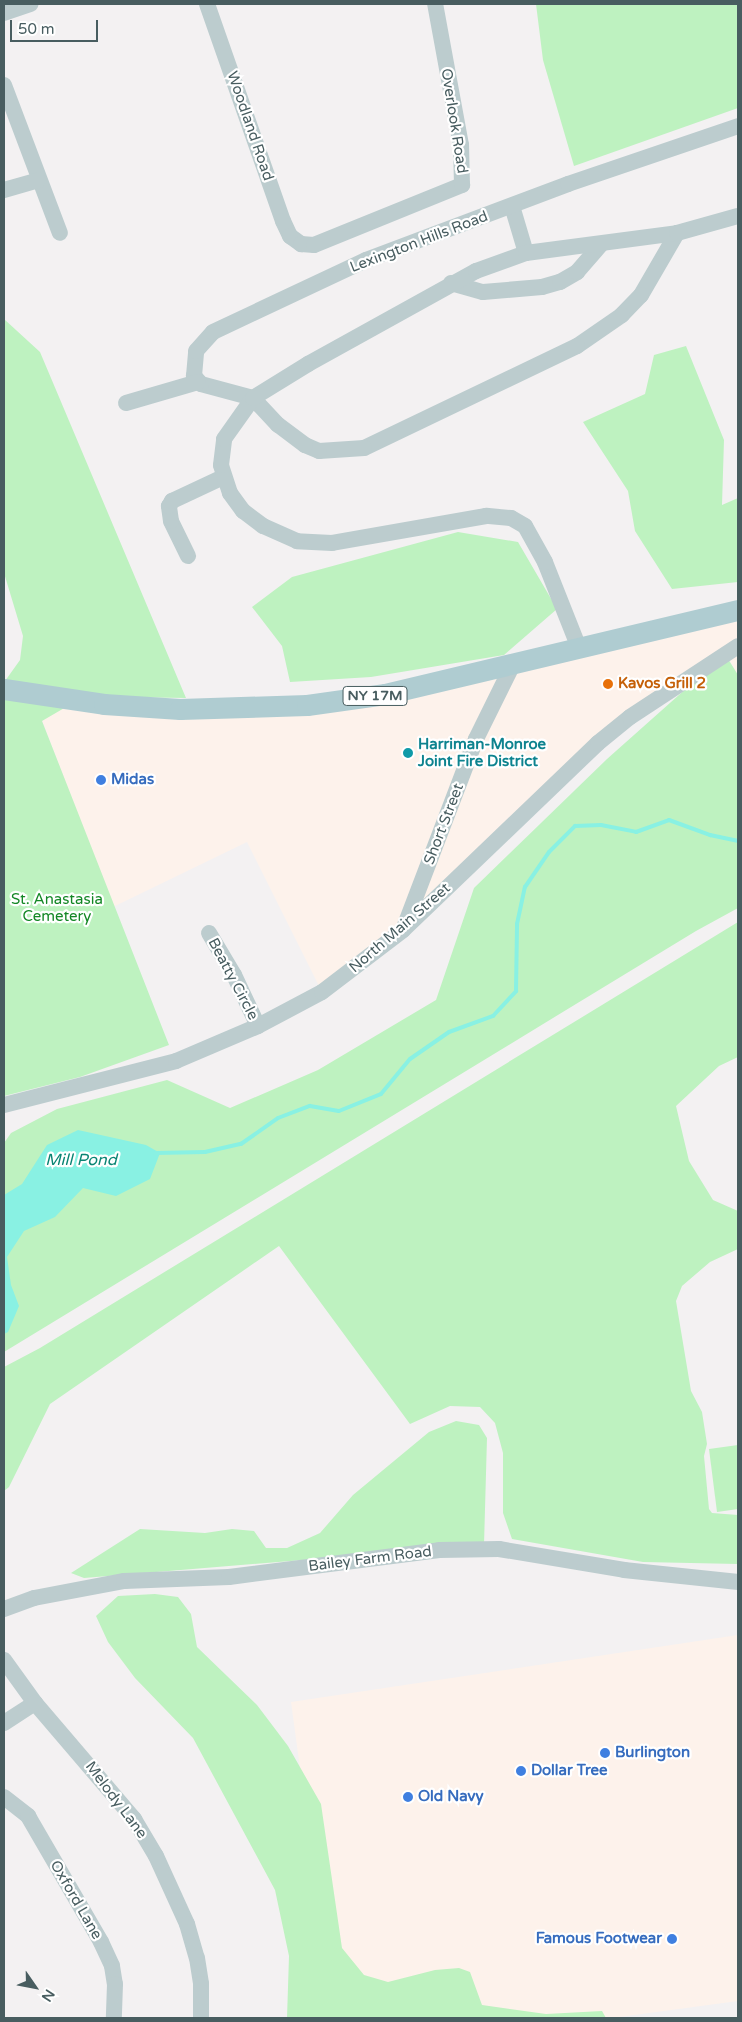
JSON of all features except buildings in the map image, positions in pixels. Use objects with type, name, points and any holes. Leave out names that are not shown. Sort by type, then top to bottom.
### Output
[{"type":"main road","name":"NY 17M","points":[[4,689],[104,704],[224,709],[307,705],[385,694],[512,666],[738,610]]},
{"type":"street","points":[[4,13],[30,4]]},
{"type":"street","name":"Woodland Road","points":[[207,4],[283,222],[290,236],[301,244]]},
{"type":"street","name":"Overlook Road","points":[[301,244],[314,245],[334,239],[462,185],[461,145],[435,4]]},
{"type":"street","points":[[4,85],[38,180],[60,232]]},
{"type":"street","name":"Lexington Hills Road","points":[[198,382],[193,363],[196,351],[212,332],[366,260],[586,177],[738,126]]},
{"type":"street","points":[[4,190],[38,180]]},
{"type":"street","points":[[512,206],[526,253]]},
{"type":"street","points":[[579,648],[534,538],[525,526],[511,518],[486,516],[332,543],[306,543],[263,526],[243,511],[223,477],[221,466],[224,439],[253,398],[451,283],[526,253],[677,233],[738,216]]},
{"type":"street","points":[[126,404],[198,382],[253,398],[278,425],[305,445],[319,451],[338,452],[374,445],[576,346],[622,314],[641,295],[677,233]]},
{"type":"street","points":[[451,283],[483,292],[542,287],[560,282],[577,272],[601,244]]},
{"type":"street","points":[[188,556],[171,521],[169,506],[172,500],[223,477]]},
{"type":"street","name":"North Main Street","points":[[4,1105],[176,1060],[258,1026],[322,992],[403,930],[598,743],[630,717],[738,646]]},
{"type":"street","name":"Short Street","points":[[403,930],[476,739],[512,666]]},
{"type":"street","name":"Beatty Circle","points":[[209,933],[234,975],[258,1026]]},
{"type":"street","name":"Bailey Farm Road","points":[[4,1609],[34,1598],[124,1581],[229,1577],[439,1550],[499,1549],[624,1570],[738,1582]]},
{"type":"street","name":"Melody Lane","points":[[4,1660],[35,1702],[134,1820],[156,1856],[187,1924],[197,1958],[202,1984],[201,2018]]},
{"type":"street","points":[[4,1723],[35,1702]]},
{"type":"street","name":"Oxford Lane","points":[[4,1797],[28,1816],[101,1942],[112,1966],[116,1984],[114,2018]]},
{"type":"shaded area","points":[[738,610],[738,675],[726,654],[630,717],[403,930],[322,992],[247,842],[113,907],[42,720],[78,700],[307,705]]},
{"type":"shaded area","points":[[738,1635],[738,2001],[612,2018],[334,2018],[291,1702]]},
{"type":"green space","points":[[536,4],[738,4],[738,108],[574,166],[543,60]]},
{"type":"green space","points":[[4,319],[40,352],[186,698],[121,697],[5,681],[20,660],[23,636],[4,573]]},
{"type":"green space","points":[[686,346],[724,440],[722,505],[738,498],[738,582],[672,589],[635,531],[628,491],[583,422],[645,394],[654,355]]},
{"type":"green space","points":[[458,532],[518,542],[557,609],[504,655],[371,677],[290,682],[282,646],[252,607],[292,577]]},
{"type":"green space","points":[[725,654],[738,675],[738,908],[696,931],[4,1352],[4,1143],[11,1133],[57,1109],[167,1080],[230,1108],[318,1070],[436,1000],[474,888],[607,759]]},
{"type":"green space","name":"St. Anastasia Cemetery","points":[[4,689],[78,700],[42,721],[169,1045],[80,1077],[4,1096]]},
{"type":"green space","points":[[738,922],[738,1057],[719,1066],[676,1106],[689,1161],[713,1200],[738,1211],[738,1249],[710,1262],[682,1286],[676,1301],[691,1391],[702,1412],[707,1444],[704,1456],[709,1509],[712,1513],[738,1515],[738,1564],[643,1562],[512,1539],[503,1513],[503,1453],[495,1423],[480,1407],[450,1406],[410,1424],[279,1246],[50,1404],[9,1487],[4,1491],[4,1367],[40,1348]]},
{"type":"green space","points":[[456,1421],[479,1425],[487,1438],[484,1545],[84,1578],[71,1573],[140,1529],[205,1533],[232,1529],[254,1531],[266,1548],[287,1548],[320,1533],[353,1495],[429,1432]]},
{"type":"green space","points":[[738,1445],[738,1509],[717,1512],[709,1449]]},
{"type":"green space","points":[[155,1594],[178,1597],[191,1614],[197,1647],[257,1705],[288,1746],[321,1804],[342,1948],[364,1975],[388,1982],[435,1970],[459,1968],[470,1972],[482,2005],[546,2014],[602,2011],[606,2018],[287,2018],[289,1956],[275,1890],[193,1738],[135,1678],[108,1642],[96,1616],[118,1596]]},
{"type":"water","name":"Mill Pond","points":[[78,1130],[146,1145],[160,1153],[150,1179],[116,1196],[83,1188],[55,1217],[24,1231],[7,1257],[11,1285],[19,1306],[8,1332],[4,1334],[4,1195],[22,1184],[47,1145]]},
{"type":"waterway","points":[[155,1153],[205,1152],[241,1144],[278,1118],[310,1106],[339,1111],[381,1094],[410,1059],[449,1032],[493,1016],[516,991],[517,924],[525,887],[549,852],[575,826],[601,825],[636,832],[669,820],[710,835],[738,841]]},
{"type":"place","name":"Kavos Grill 2","points":[[608,684]]},
{"type":"place","name":"Harriman-Monroe Joint Fire District","points":[[408,753]]},
{"type":"place","name":"Midas","points":[[101,780]]},
{"type":"place","name":"Burlington","points":[[605,1753]]},
{"type":"place","name":"Dollar Tree","points":[[521,1771]]},
{"type":"place","name":"Old Navy","points":[[408,1797]]},
{"type":"place","name":"Famous Footwear","points":[[672,1939]]}]
